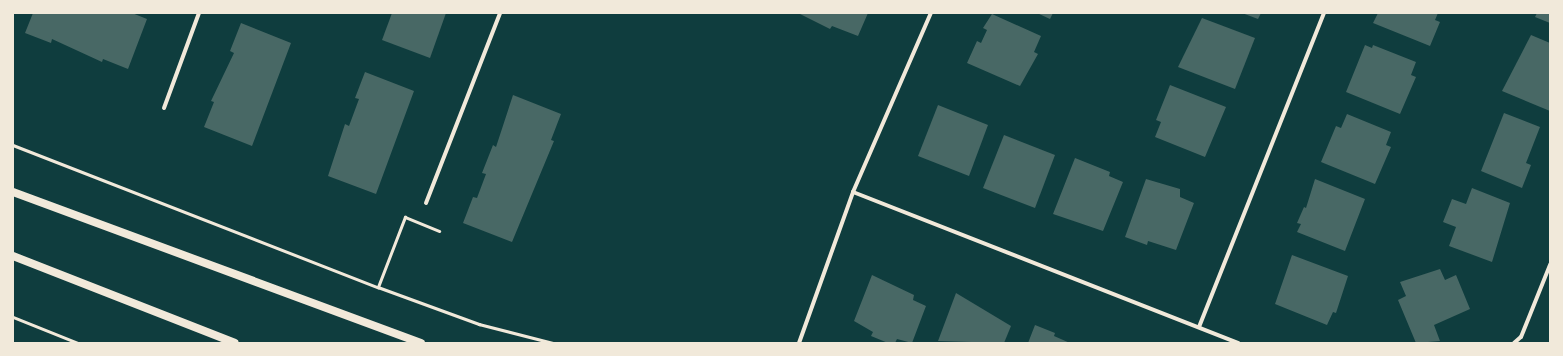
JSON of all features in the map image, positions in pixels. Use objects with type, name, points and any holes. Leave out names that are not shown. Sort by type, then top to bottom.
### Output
[{"type":"main road","points":[[13,192],[421,343]]},
{"type":"main road","points":[[13,256],[235,343]]},
{"type":"street","points":[[164,108],[199,13]]},
{"type":"street","points":[[426,203],[500,13]]},
{"type":"street","points":[[799,343],[853,192],[931,13]]},
{"type":"street","points":[[1199,327],[1324,13]]},
{"type":"street","points":[[853,192],[1239,343]]},
{"type":"street","points":[[1514,343],[1521,337],[1550,265]]},
{"type":"path","points":[[13,145],[378,287],[479,324],[553,343]]},
{"type":"path","points":[[378,287],[405,217],[439,231]]},
{"type":"path","points":[[13,317],[78,343]]},
{"type":"building","points":[[33,13],[132,13],[147,19],[128,69],[103,59],[102,62],[52,39],[51,43],[25,33]]},
{"type":"building","points":[[392,13],[446,13],[430,58],[382,40]]},
{"type":"building","points":[[798,13],[868,13],[858,36],[832,26],[830,29]]},
{"type":"building","points":[[1037,13],[1053,13],[1050,19]]},
{"type":"building","points":[[1242,13],[1261,13],[1258,19]]},
{"type":"building","points":[[1378,13],[1438,13],[1435,20],[1440,22],[1430,46],[1373,23]]},
{"type":"building","points":[[1537,13],[1550,13],[1550,23],[1535,17]]},
{"type":"building","points":[[992,14],[1041,36],[1034,52],[1038,54],[1020,86],[967,63],[977,41],[981,43],[987,30],[983,28]]},
{"type":"building","points":[[1202,18],[1255,38],[1235,89],[1178,67]]},
{"type":"building","points":[[241,23],[291,43],[252,146],[204,127],[214,102],[211,101],[234,53],[230,51]]},
{"type":"building","points":[[1531,35],[1550,43],[1550,111],[1502,91]]},
{"type":"building","points":[[1365,45],[1372,48],[1373,45],[1416,62],[1411,75],[1416,77],[1400,114],[1346,92]]},
{"type":"building","points":[[365,72],[414,91],[376,194],[328,176],[345,124],[349,126],[359,99],[355,98]]},
{"type":"building","points":[[1170,85],[1226,107],[1205,157],[1155,137],[1161,122],[1156,120]]},
{"type":"building","points":[[513,95],[561,114],[551,140],[554,141],[512,242],[463,223],[473,197],[477,198],[486,174],[482,173],[493,145],[496,147]]},
{"type":"building","points":[[938,105],[988,125],[969,176],[918,156]]},
{"type":"building","points":[[1504,113],[1540,127],[1526,163],[1531,165],[1522,188],[1481,171]]},
{"type":"building","points":[[1347,114],[1391,132],[1386,145],[1391,147],[1375,184],[1321,162],[1336,126],[1341,128]]},
{"type":"building","points":[[1004,135],[1055,155],[1035,208],[983,188]]},
{"type":"building","points":[[1075,158],[1110,172],[1109,176],[1123,182],[1103,231],[1053,214]]},
{"type":"building","points":[[1146,179],[1180,189],[1180,197],[1194,203],[1176,250],[1148,241],[1147,245],[1125,237]]},
{"type":"building","points":[[1315,179],[1365,199],[1345,251],[1297,232],[1301,224],[1297,223],[1304,207],[1306,208]]},
{"type":"building","points":[[1472,188],[1510,203],[1492,262],[1449,246],[1456,227],[1443,222],[1452,199],[1466,204]]},
{"type":"building","points":[[1292,255],[1348,276],[1336,313],[1333,312],[1327,325],[1275,304]]},
{"type":"building","points":[[1440,269],[1445,280],[1456,275],[1470,309],[1434,325],[1440,341],[1416,343],[1398,300],[1406,296],[1400,282]]},
{"type":"building","points":[[872,275],[914,295],[913,300],[926,306],[912,343],[897,339],[895,343],[888,343],[871,336],[873,332],[854,321]]},
{"type":"building","points":[[956,293],[1011,326],[1004,343],[938,341]]},
{"type":"building","points":[[1035,325],[1055,333],[1054,336],[1070,343],[1028,343]]}]
